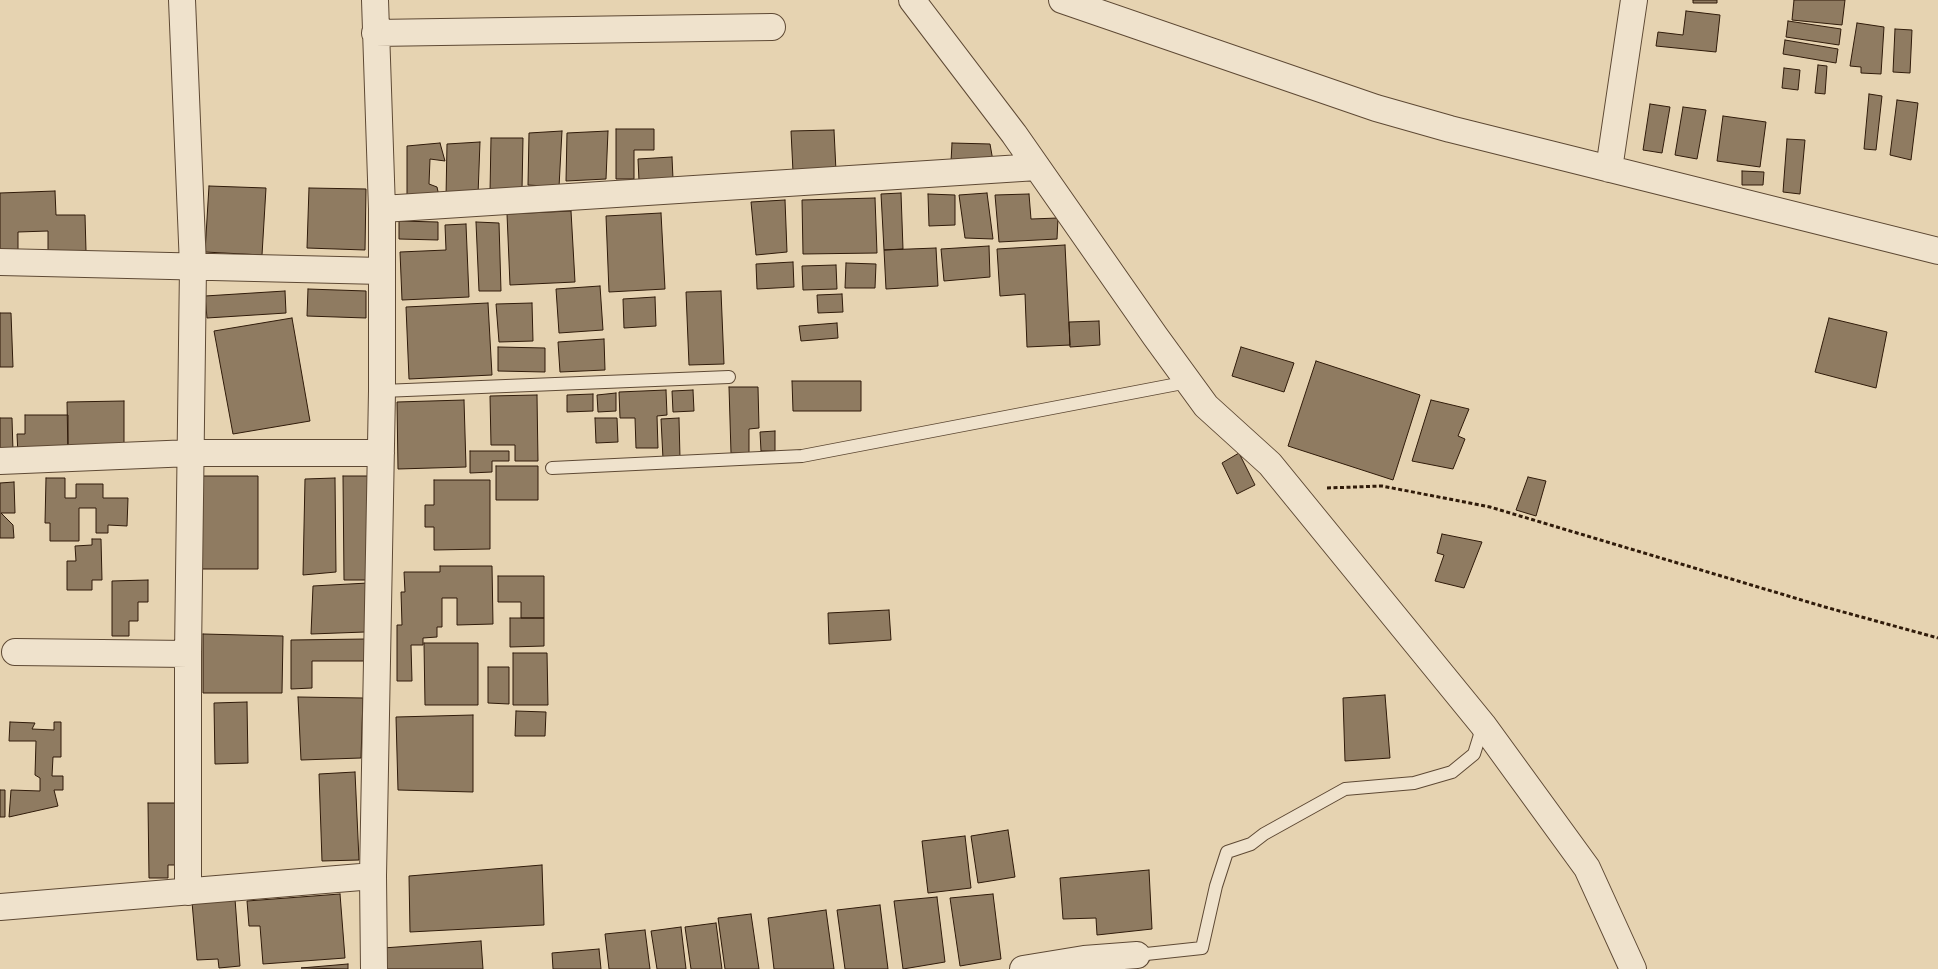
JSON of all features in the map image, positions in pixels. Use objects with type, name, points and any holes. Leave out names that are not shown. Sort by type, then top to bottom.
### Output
[{"type":"street","points":[[182,0],[193,266],[188,654],[188,892]]},
{"type":"street","points":[[374,0],[382,209],[382,391],[373,876],[374,969]]},
{"type":"street","points":[[912,0],[1014,134],[1206,406],[1270,464],[1483,725],[1587,868],[1632,969]]},
{"type":"street","points":[[1062,0],[1376,108],[1450,129],[1938,251]]},
{"type":"street","points":[[1609,169],[1634,0]]},
{"type":"street","points":[[374,33],[772,26]]},
{"type":"street","points":[[382,209],[1037,167]]},
{"type":"street","points":[[0,262],[382,271]]},
{"type":"street","points":[[0,461],[191,453],[381,453]]},
{"type":"street","points":[[15,652],[188,654]]},
{"type":"street","points":[[0,907],[373,876]]},
{"type":"street","points":[[1023,969],[1084,959],[1137,955]]},
{"type":"lane","points":[[382,391],[729,377]]},
{"type":"lane","points":[[552,468],[802,456],[1188,382]]},
{"type":"lane","points":[[1137,955],[1202,948],[1216,886],[1227,852],[1251,844],[1264,834],[1345,789],[1414,783],[1452,772],[1474,754],[1483,725]]},
{"type":"path","points":[[1290,489],[1382,486],[1490,507],[1938,638]]},
{"type":"building","points":[[1693,0],[1717,0],[1717,3],[1693,3]]},
{"type":"building","points":[[1794,0],[1845,0],[1842,25],[1792,20]]},
{"type":"building","points":[[1686,11],[1720,15],[1716,52],[1656,46],[1658,32],[1683,35]]},
{"type":"building","points":[[1788,21],[1841,29],[1839,45],[1786,37]]},
{"type":"building","points":[[1857,23],[1884,27],[1881,74],[1861,73],[1861,67],[1850,66]]},
{"type":"building","points":[[1895,29],[1912,30],[1910,73],[1893,72]]},
{"type":"building","points":[[1785,40],[1838,49],[1836,63],[1783,54]]},
{"type":"building","points":[[1818,65],[1827,66],[1825,94],[1815,93]]},
{"type":"building","points":[[1784,68],[1800,70],[1798,90],[1782,88]]},
{"type":"building","points":[[1869,94],[1882,96],[1876,150],[1864,149]]},
{"type":"building","points":[[1897,100],[1918,103],[1911,160],[1890,155]]},
{"type":"building","points":[[1650,104],[1670,107],[1662,153],[1643,150]]},
{"type":"building","points":[[1683,107],[1706,110],[1697,159],[1675,155]]},
{"type":"building","points":[[1723,116],[1766,122],[1760,167],[1717,161]]},
{"type":"building","points":[[616,129],[654,129],[654,150],[634,150],[634,179],[616,179]]},
{"type":"building","points":[[834,130],[836,171],[793,172],[791,131]]},
{"type":"building","points":[[562,131],[559,187],[528,185],[529,133]]},
{"type":"building","points":[[608,131],[606,179],[566,181],[567,133]]},
{"type":"building","points":[[491,138],[523,138],[522,190],[490,192]]},
{"type":"building","points":[[1787,139],[1805,140],[1800,194],[1783,192]]},
{"type":"building","points":[[480,142],[478,195],[446,197],[447,144]]},
{"type":"building","points":[[440,143],[445,161],[430,159],[429,184],[437,187],[439,196],[407,198],[407,146]]},
{"type":"building","points":[[952,143],[990,144],[993,161],[951,162]]},
{"type":"building","points":[[672,157],[673,179],[639,181],[638,159]]},
{"type":"building","points":[[1742,171],[1764,172],[1763,185],[1742,185]]},
{"type":"building","points":[[209,186],[266,188],[262,255],[205,252]]},
{"type":"building","points":[[309,188],[366,189],[365,250],[307,248]]},
{"type":"building","points":[[55,191],[56,215],[85,215],[86,251],[48,251],[48,231],[18,232],[18,254],[0,254],[0,193]]},
{"type":"building","points":[[901,193],[903,249],[884,250],[881,194]]},
{"type":"building","points":[[987,193],[993,239],[965,238],[959,195]]},
{"type":"building","points":[[928,194],[955,195],[955,225],[929,226]]},
{"type":"building","points":[[1029,194],[1031,219],[1058,218],[1057,239],[999,242],[995,195]]},
{"type":"building","points":[[875,198],[877,253],[803,254],[802,200]]},
{"type":"building","points":[[785,200],[787,252],[756,255],[751,202]]},
{"type":"building","points":[[571,211],[575,282],[510,285],[507,214]]},
{"type":"building","points":[[661,213],[665,289],[609,292],[606,216]]},
{"type":"building","points":[[399,221],[438,222],[438,240],[399,239]]},
{"type":"building","points":[[476,222],[499,223],[501,291],[479,291]]},
{"type":"building","points":[[466,224],[469,297],[402,300],[400,252],[446,250],[445,225]]},
{"type":"building","points":[[1065,245],[1070,345],[1027,347],[1025,294],[1000,296],[997,249]]},
{"type":"building","points":[[989,246],[990,277],[944,281],[941,249]]},
{"type":"building","points":[[936,248],[938,286],[886,289],[884,250]]},
{"type":"building","points":[[793,262],[794,287],[757,289],[756,264]]},
{"type":"building","points":[[846,263],[876,264],[875,288],[845,288]]},
{"type":"building","points":[[836,265],[837,289],[803,290],[802,266]]},
{"type":"building","points":[[600,286],[603,330],[559,333],[556,289]]},
{"type":"building","points":[[308,289],[366,291],[366,318],[307,316]]},
{"type":"building","points":[[285,291],[286,313],[207,318],[205,296]]},
{"type":"building","points":[[721,291],[724,364],[689,365],[686,292]]},
{"type":"building","points":[[842,294],[843,312],[818,313],[817,295]]},
{"type":"building","points":[[655,297],[656,326],[624,328],[623,299]]},
{"type":"building","points":[[488,303],[492,375],[409,379],[406,307]]},
{"type":"building","points":[[532,303],[533,341],[499,342],[496,304]]},
{"type":"building","points":[[0,313],[11,313],[13,367],[0,367]]},
{"type":"building","points":[[292,318],[310,421],[233,434],[214,331]]},
{"type":"building","points":[[1829,318],[1887,332],[1876,388],[1815,372]]},
{"type":"building","points":[[1099,321],[1100,345],[1070,347],[1069,322]]},
{"type":"building","points":[[837,323],[838,338],[801,341],[799,326]]},
{"type":"building","points":[[604,339],[605,370],[560,372],[558,342]]},
{"type":"building","points":[[498,347],[545,348],[545,372],[498,371]]},
{"type":"building","points":[[1241,347],[1294,363],[1284,392],[1232,376]]},
{"type":"building","points":[[1316,361],[1420,395],[1393,480],[1288,446]]},
{"type":"building","points":[[792,381],[861,381],[861,411],[793,411]]},
{"type":"building","points":[[729,387],[758,387],[759,428],[749,429],[749,453],[731,453]]},
{"type":"building","points":[[666,390],[667,415],[657,416],[658,448],[636,448],[635,418],[620,418],[619,392]]},
{"type":"building","points":[[693,390],[694,411],[673,412],[672,391]]},
{"type":"building","points":[[616,393],[616,411],[598,412],[597,395]]},
{"type":"building","points":[[593,394],[593,411],[567,412],[567,395]]},
{"type":"building","points":[[537,395],[538,461],[515,461],[515,445],[491,445],[490,396]]},
{"type":"building","points":[[464,400],[466,467],[398,469],[397,402]]},
{"type":"building","points":[[1431,400],[1469,409],[1458,436],[1465,439],[1453,469],[1412,461]]},
{"type":"building","points":[[124,401],[124,453],[68,454],[67,402]]},
{"type":"building","points":[[25,415],[68,415],[68,454],[18,455],[17,434],[25,434]]},
{"type":"building","points":[[0,418],[12,418],[13,451],[0,451]]},
{"type":"building","points":[[595,418],[617,418],[618,442],[596,443]]},
{"type":"building","points":[[679,418],[680,458],[663,459],[661,419]]},
{"type":"building","points":[[775,431],[775,451],[761,451],[760,432]]},
{"type":"building","points":[[470,451],[509,451],[509,461],[492,461],[492,472],[470,473]]},
{"type":"building","points":[[1239,453],[1255,485],[1237,494],[1222,463]]},
{"type":"building","points":[[496,466],[538,466],[538,500],[496,500]]},
{"type":"building","points":[[199,476],[258,476],[258,569],[199,569]]},
{"type":"building","points":[[343,476],[368,476],[369,580],[344,580]]},
{"type":"building","points":[[1528,477],[1546,481],[1536,516],[1516,510]]},
{"type":"building","points":[[46,478],[65,478],[65,498],[76,498],[76,484],[103,484],[103,498],[128,498],[127,526],[108,525],[108,533],[96,533],[96,508],[79,508],[79,541],[50,541],[50,523],[45,523]]},
{"type":"building","points":[[335,478],[336,572],[303,575],[305,479]]},
{"type":"building","points":[[434,480],[490,480],[490,549],[434,550],[434,527],[425,527],[425,505],[434,505]]},
{"type":"building","points":[[14,482],[15,513],[1,513],[13,525],[14,538],[0,538],[0,483]]},
{"type":"building","points":[[1442,534],[1482,542],[1464,588],[1435,581],[1444,555],[1437,553]]},
{"type":"building","points":[[92,539],[101,539],[102,580],[92,580],[92,590],[67,590],[67,561],[76,561],[75,546],[92,545]]},
{"type":"building","points":[[440,566],[492,566],[493,624],[457,625],[457,598],[442,598],[442,627],[437,627],[437,637],[423,638],[423,645],[411,645],[412,681],[397,681],[397,625],[402,625],[401,592],[405,592],[404,572],[440,572]]},
{"type":"building","points":[[498,576],[544,576],[544,618],[521,618],[521,602],[498,602]]},
{"type":"building","points":[[148,580],[148,602],[138,602],[138,621],[129,621],[129,636],[112,636],[112,581]]},
{"type":"building","points":[[368,583],[365,632],[311,634],[313,586]]},
{"type":"building","points":[[889,610],[891,640],[829,644],[828,613]]},
{"type":"building","points":[[510,618],[544,618],[544,646],[510,647]]},
{"type":"building","points":[[203,634],[283,636],[282,693],[203,693]]},
{"type":"building","points":[[368,639],[368,661],[312,661],[312,688],[291,689],[291,640]]},
{"type":"building","points":[[424,643],[478,643],[478,705],[425,705]]},
{"type":"building","points":[[513,653],[547,653],[548,705],[513,705]]},
{"type":"building","points":[[488,667],[509,667],[509,704],[488,703]]},
{"type":"building","points":[[1385,695],[1390,758],[1345,761],[1343,698]]},
{"type":"building","points":[[298,697],[363,698],[361,758],[301,760]]},
{"type":"building","points":[[247,702],[248,763],[215,764],[214,703]]},
{"type":"building","points":[[516,711],[546,712],[545,736],[515,736]]},
{"type":"building","points":[[473,715],[473,792],[398,790],[396,717]]},
{"type":"building","points":[[10,722],[35,723],[32,729],[54,730],[54,722],[61,722],[61,757],[53,757],[52,776],[63,776],[63,790],[54,790],[58,806],[9,817],[11,790],[40,791],[40,778],[35,775],[36,741],[9,741]]},
{"type":"building","points":[[355,772],[359,860],[322,861],[319,774]]},
{"type":"building","points":[[0,790],[5,790],[5,817],[0,817]]},
{"type":"building","points":[[148,803],[179,803],[180,865],[168,865],[168,878],[149,878]]},
{"type":"building","points":[[1008,830],[1015,877],[978,883],[971,836]]},
{"type":"building","points":[[965,836],[971,888],[928,893],[922,841]]},
{"type":"building","points":[[542,865],[544,925],[410,932],[409,876]]},
{"type":"building","points":[[1149,870],[1152,929],[1097,935],[1096,918],[1063,919],[1060,878]]},
{"type":"building","points":[[340,894],[345,958],[263,964],[260,926],[249,926],[247,901]]},
{"type":"building","points":[[993,894],[1001,959],[960,966],[950,898]]},
{"type":"building","points":[[937,897],[945,962],[903,969],[894,901]]},
{"type":"building","points":[[235,899],[240,966],[219,968],[218,959],[197,960],[192,902]]},
{"type":"building","points":[[880,905],[888,969],[845,969],[837,910]]},
{"type":"building","points":[[826,910],[834,969],[774,969],[768,918]]},
{"type":"building","points":[[751,914],[759,969],[725,969],[718,918]]},
{"type":"building","points":[[716,923],[722,969],[691,969],[685,927]]},
{"type":"building","points":[[681,927],[686,969],[657,969],[651,931]]},
{"type":"building","points":[[645,930],[650,969],[609,969],[605,934]]},
{"type":"building","points":[[481,941],[483,969],[383,969],[383,948]]},
{"type":"building","points":[[599,949],[601,969],[553,969],[552,953]]},
{"type":"building","points":[[348,964],[348,969],[301,968]]}]
